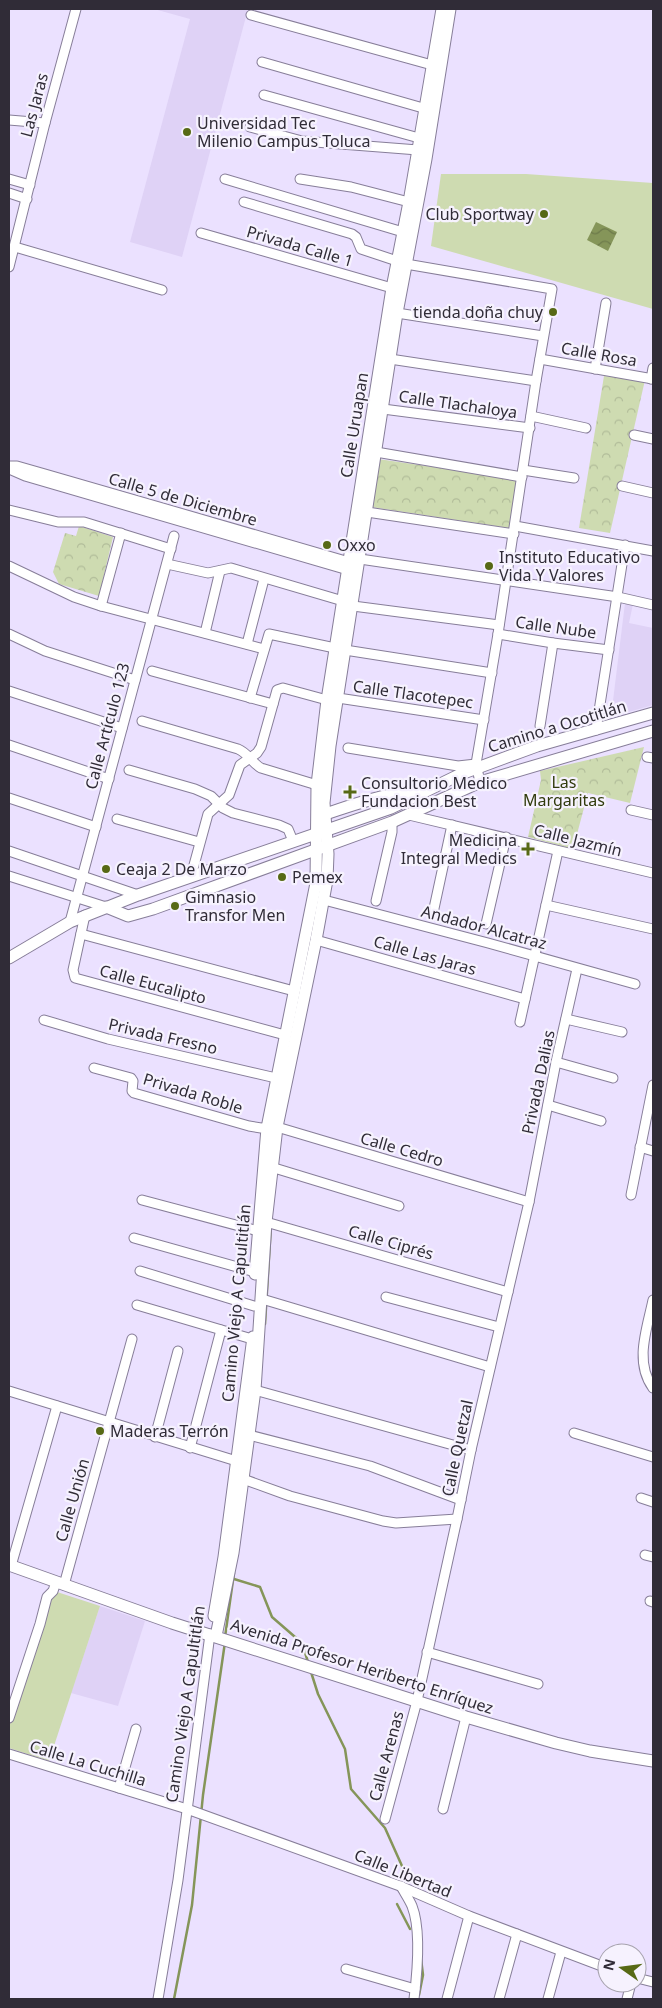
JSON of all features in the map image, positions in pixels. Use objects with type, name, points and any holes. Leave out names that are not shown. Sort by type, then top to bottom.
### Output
[{"type":"main road","name":"Calle Uruapan","points":[[352,564],[367,512],[397,313],[403,232],[419,138],[429,110],[432,65],[442,9]]},
{"type":"main road","name":"Calle Uruapan","points":[[322,846],[317,784],[348,603],[392,288],[401,263],[450,9]]},
{"type":"main road","name":"Calle Uruapan","points":[[321,815],[326,783],[332,699]]},
{"type":"main road","name":"Camino a Ocotitlán","points":[[9,958],[70,922],[106,907],[191,876],[321,833],[419,796],[477,766],[537,746],[653,713]]},
{"type":"main road","name":"Camino a Ocotitlán","points":[[106,907],[124,915],[131,915],[392,822],[480,782],[653,731]]},
{"type":"main road","points":[[321,815],[394,794],[411,793],[419,796]]},
{"type":"main road","name":"Camino Viejo A Capultitlán","points":[[213,1635],[227,1585],[243,1479],[241,1462],[249,1435],[255,1390],[258,1303],[255,1272],[258,1231],[272,1128],[324,900],[328,871],[322,846]]},
{"type":"main road","name":"Camino Viejo A Capultitlán","points":[[213,1635],[224,1557],[241,1462],[252,1340],[258,1303],[266,1222],[276,1078],[322,846]]},
{"type":"main road","name":"Avenida Profesor Heriberto Enríquez","points":[[10,1566],[213,1635],[466,1717],[556,1744],[653,1761]]},
{"type":"street","name":"Las Jaras","points":[[9,268],[76,9]]},
{"type":"street","points":[[251,15],[432,65]]},
{"type":"street","points":[[262,62],[429,110]]},
{"type":"street","points":[[264,95],[419,138]]},
{"type":"street","points":[[9,120],[45,123]]},
{"type":"street","points":[[250,128],[302,141],[418,150]]},
{"type":"street","points":[[9,178],[30,185]]},
{"type":"street","points":[[225,179],[403,232]]},
{"type":"street","points":[[300,179],[351,187],[409,202]]},
{"type":"street","points":[[9,193],[27,199]]},
{"type":"street","points":[[244,202],[352,234],[356,237],[361,249],[401,263],[552,289],[543,336],[477,766],[480,782]]},
{"type":"street","name":"Privada Calle 1","points":[[201,233],[392,288]]},
{"type":"street","points":[[15,247],[162,290]]},
{"type":"street","points":[[595,369],[606,303]]},
{"type":"street","points":[[397,313],[543,336]]},
{"type":"street","points":[[390,359],[536,381]]},
{"type":"street","name":"Calle Rosa","points":[[540,359],[652,379]]},
{"type":"street","points":[[652,379],[653,368]]},
{"type":"street","name":"Calle Tlachaloya","points":[[383,408],[530,428]]},
{"type":"street","points":[[531,416],[586,428]]},
{"type":"street","points":[[634,434],[653,439]]},
{"type":"street","points":[[376,452],[522,474],[574,478]]},
{"type":"street","name":"Calle 5 de Diciembre","points":[[9,467],[45,474],[352,564],[506,580],[618,597],[653,605]]},
{"type":"street","points":[[622,486],[653,493]]},
{"type":"street","points":[[9,510],[58,522],[84,522],[171,549]]},
{"type":"street","points":[[367,512],[625,545],[653,551]]},
{"type":"street","points":[[101,606],[121,533]]},
{"type":"street","name":"Calle Artículo 123","points":[[70,922],[174,536]]},
{"type":"street","points":[[596,730],[625,545]]},
{"type":"street","name":"Calle Nube","points":[[167,564],[202,572],[231,568],[348,603],[499,630],[553,643],[609,650]]},
{"type":"street","points":[[9,566],[74,597],[101,606],[264,649]]},
{"type":"street","points":[[205,633],[220,571]]},
{"type":"street","points":[[247,644],[264,579]]},
{"type":"street","points":[[9,634],[38,648],[135,680]]},
{"type":"street","points":[[250,698],[267,636],[272,634],[340,649],[492,673]]},
{"type":"street","points":[[540,726],[553,643]]},
{"type":"street","points":[[152,671],[273,704],[264,739],[257,753],[240,765],[231,792],[208,814],[191,876]]},
{"type":"street","name":"Calle Tlacotepec","points":[[273,704],[275,692],[280,688],[332,699],[484,720]]},
{"type":"street","points":[[9,691],[122,728]]},
{"type":"street","points":[[142,721],[238,749],[261,768],[317,784]]},
{"type":"street","points":[[9,745],[108,779]]},
{"type":"street","points":[[348,748],[458,766],[477,766]]},
{"type":"street","points":[[129,770],[195,789],[211,796],[233,813],[285,828],[289,831],[293,841]]},
{"type":"street","points":[[9,798],[96,827]]},
{"type":"street","points":[[631,810],[653,815]]},
{"type":"street","name":"Calle Jazmín","points":[[409,815],[653,873]]},
{"type":"street","points":[[117,819],[199,842]]},
{"type":"street","points":[[376,901],[392,832],[392,822]]},
{"type":"street","points":[[433,913],[452,825]]},
{"type":"street","points":[[486,924],[506,837]]},
{"type":"street","points":[[9,851],[138,895]]},
{"type":"street","points":[[520,1022],[558,851]]},
{"type":"street","points":[[9,876],[106,907]]},
{"type":"street","name":"Andador Alcatraz","points":[[324,900],[635,984]]},
{"type":"street","points":[[546,906],[653,929]]},
{"type":"street","name":"Calle Eucalipto","points":[[85,915],[73,970],[75,978],[285,1035]]},
{"type":"street","points":[[81,934],[294,991]]},
{"type":"street","name":"Calle Las Jaras","points":[[316,940],[525,999]]},
{"type":"street","name":"Privada Dalias","points":[[529,1202],[556,1062],[578,969]]},
{"type":"street","points":[[566,1019],[622,1032]]},
{"type":"street","name":"Privada Fresno","points":[[44,1020],[108,1039],[276,1078]]},
{"type":"street","points":[[556,1062],[613,1078]]},
{"type":"street","name":"Privada Roble","points":[[94,1068],[131,1078],[133,1081],[132,1091],[134,1093],[249,1126],[272,1128]]},
{"type":"street","points":[[631,1195],[653,1085]]},
{"type":"street","points":[[548,1105],[601,1121]]},
{"type":"street","name":"Calle Cedro","points":[[272,1128],[529,1202]]},
{"type":"street","points":[[640,1147],[653,1151]]},
{"type":"street","points":[[271,1167],[399,1206]]},
{"type":"street","points":[[142,1200],[258,1231]]},
{"type":"street","name":"Calle Quetzal","points":[[416,1701],[471,1450],[529,1202]]},
{"type":"street","name":"Calle Ciprés","points":[[266,1222],[508,1292]]},
{"type":"street","points":[[134,1238],[255,1272]]},
{"type":"street","points":[[140,1271],[490,1368]]},
{"type":"street","points":[[386,1296],[499,1327]]},
{"type":"street","points":[[653,1300],[644,1343],[642,1366],[653,1388]]},
{"type":"street","points":[[137,1305],[252,1340]]},
{"type":"street","points":[[190,1448],[221,1330]]},
{"type":"street","name":"Calle Unión","points":[[9,1718],[47,1597],[60,1583],[110,1423],[132,1339]]},
{"type":"street","points":[[155,1437],[178,1351]]},
{"type":"street","points":[[255,1390],[471,1450]]},
{"type":"street","points":[[9,1391],[190,1448],[241,1462]]},
{"type":"street","points":[[10,1566],[57,1406]]},
{"type":"street","points":[[574,1433],[653,1458]]},
{"type":"street","points":[[249,1435],[347,1462],[370,1466],[461,1500]]},
{"type":"street","points":[[243,1479],[290,1496],[383,1521],[396,1523],[457,1519]]},
{"type":"street","points":[[641,1498],[653,1502]]},
{"type":"street","name":"Camino Viejo A Capultitlán","points":[[158,1999],[174,1908],[186,1809],[213,1635]]},
{"type":"street","points":[[427,1652],[538,1684]]},
{"type":"street","name":"Calle Arenas","points":[[385,1819],[416,1701]]},
{"type":"street","points":[[443,1809],[466,1717]]},
{"type":"street","points":[[119,1788],[136,1729]]},
{"type":"street","name":"Calle La Cuchilla","points":[[9,1754],[186,1809]]},
{"type":"street","name":"Calle Libertad","points":[[186,1809],[400,1886],[469,1916],[597,1964]]},
{"type":"street","points":[[400,1886],[412,1906],[416,1922],[414,1999]]},
{"type":"street","points":[[447,1999],[469,1916]]},
{"type":"street","points":[[499,1999],[517,1934]]},
{"type":"street","points":[[548,1999],[562,1952]]},
{"type":"street","points":[[346,1969],[415,1989]]},
{"type":"shaded area","name":"Universidad Tec Milenio Campus Toluca","points":[[154,9],[248,9],[182,257],[130,242],[190,19]]},
{"type":"shaded area","points":[[625,603],[633,604],[629,623],[653,628],[653,705],[611,717]]},
{"type":"shaded area","points":[[100,1606],[145,1621],[118,1706],[71,1693]]},
{"type":"green space","name":"Club Sportway","points":[[441,174],[526,174],[653,183],[653,309],[431,246]]},
{"type":"green space","points":[[604,376],[645,380],[610,533],[579,528]]},
{"type":"green space","points":[[378,459],[517,479],[509,528],[371,507]]},
{"type":"green space","points":[[79,526],[113,537],[99,596],[59,584],[53,572],[65,533],[76,536]]},
{"type":"green space","name":"Las Margaritas","points":[[644,747],[630,803],[588,793],[573,849],[528,837],[541,780],[540,771]]},
{"type":"green space","points":[[54,1591],[100,1606],[49,1761],[9,1748],[9,1727]]},
{"type":"water","points":[[596,222],[617,232],[608,251],[587,240]]},
{"type":"waterway","points":[[265,1324],[271,1225]]},
{"type":"waterway","points":[[225,1637],[234,1573]]},
{"type":"waterway","points":[[234,1579],[260,1587],[272,1617],[302,1643],[308,1662]]},
{"type":"waterway","points":[[174,1999],[192,1905],[203,1795],[225,1642]]},
{"type":"waterway","points":[[311,1672],[318,1694],[345,1749],[351,1789],[385,1828],[402,1866]]},
{"type":"waterway","points":[[397,1904],[410,1929]]},
{"type":"waterway","points":[[419,1995],[423,1975],[421,1959]]},
{"type":"place","name":"Universidad Tec Milenio Campus Toluca","points":[[187,132]]},
{"type":"place","name":"Club Sportway","points":[[544,214]]},
{"type":"place","name":"tienda doña chuy","points":[[553,312]]},
{"type":"place","name":"Oxxo","points":[[327,545]]},
{"type":"place","name":"Instituto Educativo Vida Y Valores","points":[[489,566]]},
{"type":"place","name":"Consultorio Medico Fundacion Best","points":[[350,792]]},
{"type":"place","name":"Medicina Integral Medics","points":[[528,849]]},
{"type":"place","name":"Ceaja 2 De Marzo","points":[[106,869]]},
{"type":"place","name":"Pemex","points":[[282,877]]},
{"type":"place","name":"Gimnasio Transfor Men","points":[[175,906]]},
{"type":"place","name":"Maderas Terrón","points":[[100,1431]]}]
